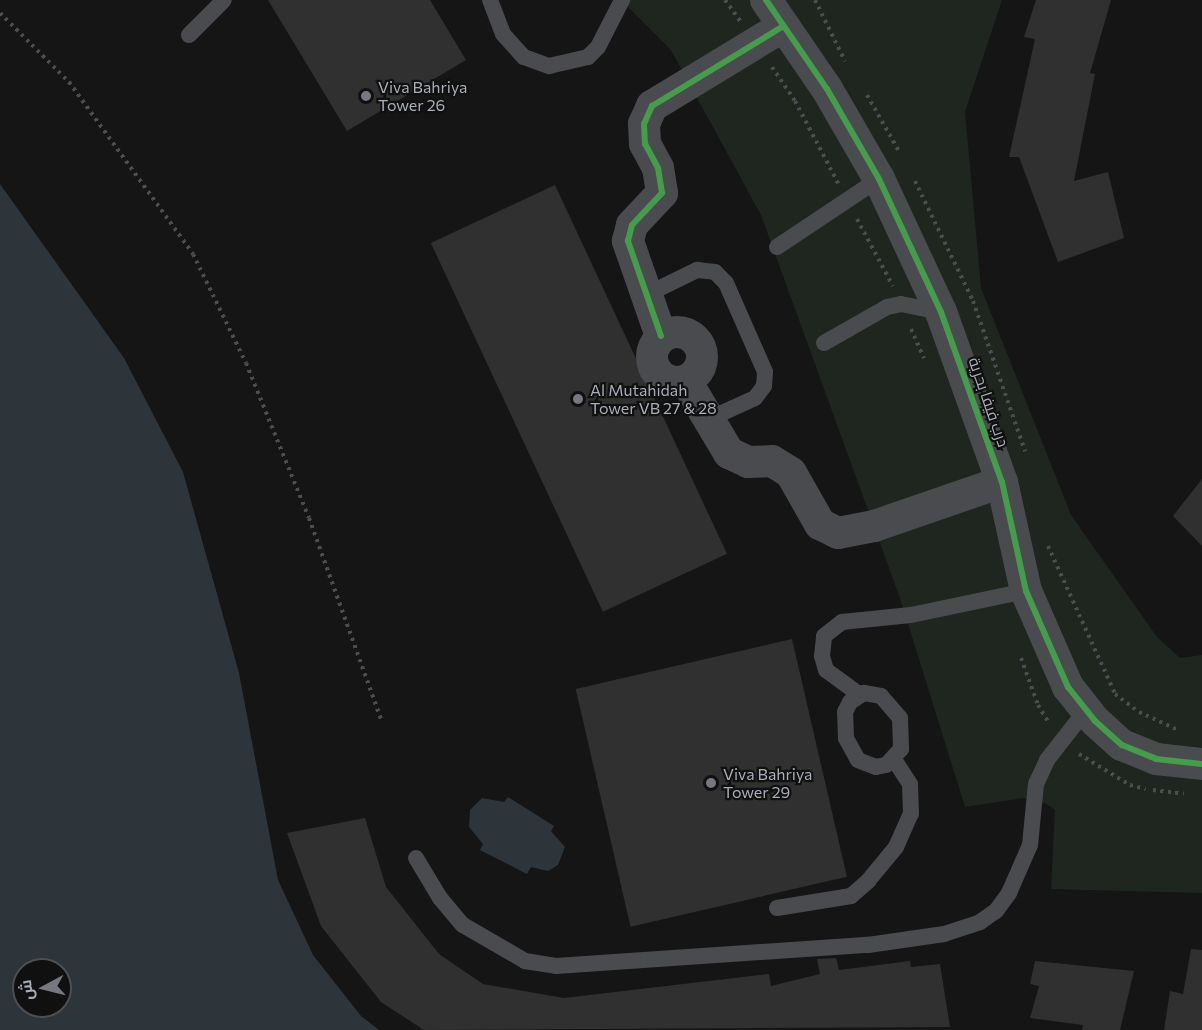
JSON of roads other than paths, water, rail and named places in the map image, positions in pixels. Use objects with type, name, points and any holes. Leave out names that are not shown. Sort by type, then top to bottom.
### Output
[{"type":"street","name":"درب فيفا بحرية","points":[[766,0],[782,27],[827,89],[879,179],[941,312],[1002,482],[1026,591],[1068,687],[1107,734],[1137,753],[1202,764]]},
{"type":"street","points":[[782,27],[652,106],[648,116],[645,144],[658,168],[662,193],[633,225],[628,241],[661,336],[653,348],[656,369],[672,382],[686,381],[729,453],[748,462],[772,462],[791,473],[820,524],[838,533],[874,526],[1002,482]]},
{"type":"lane","points":[[189,35],[224,0]]},
{"type":"lane","points":[[490,0],[503,34],[524,57],[549,66],[588,57],[598,47],[622,0]]},
{"type":"lane","points":[[777,247],[879,179]]},
{"type":"lane","points":[[648,294],[697,270],[715,272],[726,282],[765,372],[764,386],[754,398],[709,419]]},
{"type":"lane","points":[[824,343],[887,307],[901,304],[941,312]]},
{"type":"lane","points":[[860,695],[850,702],[845,712],[846,738],[851,752],[866,765],[876,767],[894,759],[903,738],[900,718],[881,696],[860,695],[826,670],[822,656],[824,636],[842,622],[910,615],[1026,591]]},
{"type":"lane","points":[[416,858],[440,898],[463,925],[525,961],[546,964],[868,945],[944,934],[980,922],[996,911],[1009,892],[1030,845],[1036,784],[1060,740],[1086,710]]},
{"type":"lane","points":[[777,908],[850,896],[868,881],[896,847],[911,814],[911,804],[910,784],[894,759]]},
{"type":"place","name":"Viva Bahriya Tower 26","points":[[366,96]]},
{"type":"place","name":"Al Mutahidah Tower VB 27 & 28","points":[[578,399]]},
{"type":"place","name":"Viva Bahriya Tower 29","points":[[711,783]]}]
